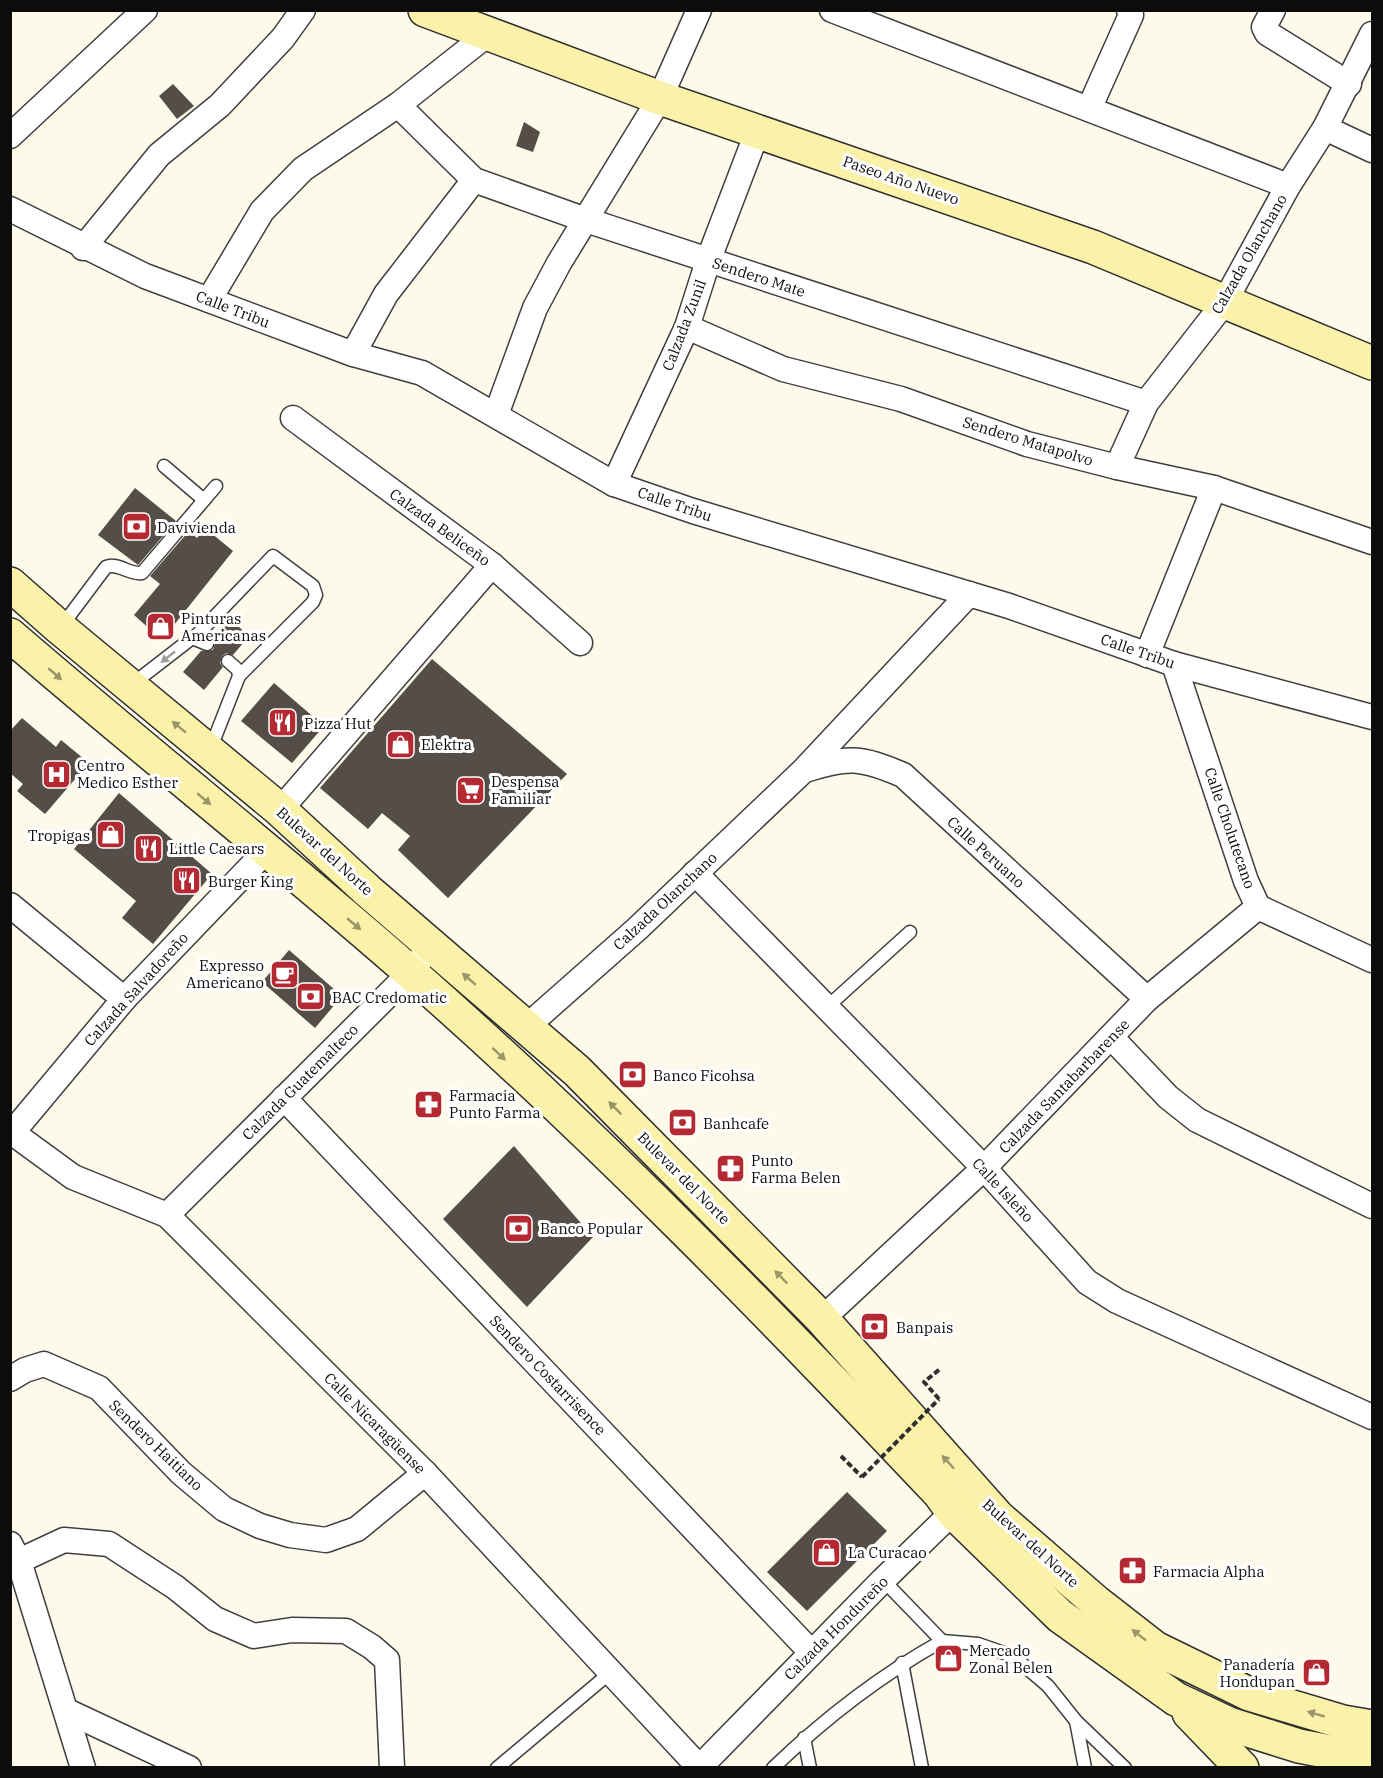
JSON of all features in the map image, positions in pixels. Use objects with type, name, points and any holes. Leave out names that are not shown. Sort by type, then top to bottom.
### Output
[{"type":"main road","name":"Paseo Año Nuevo","points":[[425,10],[660,98],[759,130],[1093,247],[1372,363]]},
{"type":"main road","name":"Bulevar del Norte","points":[[10,584],[280,810],[430,946],[585,1078],[822,1319],[962,1500],[1060,1616],[1176,1699],[1229,1725],[1289,1743],[1372,1760]]},
{"type":"main road","name":"Bulevar del Norte","points":[[10,635],[411,972],[682,1226],[940,1494],[962,1500],[1007,1525],[1096,1602],[1155,1648],[1249,1694],[1343,1722],[1372,1727]]},
{"type":"main road","points":[[1176,1699],[1242,1767]]},
{"type":"street","points":[[10,136],[145,10]]},
{"type":"street","points":[[83,248],[159,155],[220,105],[283,38],[303,10]]},
{"type":"street","points":[[496,415],[535,308],[559,263],[660,98],[699,10]]},
{"type":"street","points":[[832,10],[1288,186]]},
{"type":"street","points":[[1089,109],[1131,15],[1130,10]]},
{"type":"street","points":[[1273,10],[1264,27],[1267,33],[1349,84]]},
{"type":"street","points":[[209,300],[262,211],[303,169],[398,105],[488,34]]},
{"type":"street","name":"Calzada Olanchano","points":[[1117,467],[1146,403],[1224,303],[1288,186],[1325,128],[1372,34]]},
{"type":"street","name":"Sendero Mate","points":[[398,105],[474,180],[708,261],[1146,403]]},
{"type":"street","points":[[1325,128],[1372,150]]},
{"type":"street","name":"Calzada Zunil","points":[[614,484],[687,327],[708,261],[759,130]]},
{"type":"street","points":[[352,354],[386,294],[474,180]]},
{"type":"street","name":"Calle Tribu","points":[[10,209],[83,248],[145,276],[352,354],[422,374],[614,484],[693,511],[969,594],[1174,664],[1372,717]]},
{"type":"street","name":"Sendero Matapolvo","points":[[687,327],[783,369],[901,399],[1027,444],[1117,467],[1215,488],[1370,535]]},
{"type":"street","name":"Calzada Beliceño","points":[[293,418],[492,565],[580,643]]},
{"type":"street","points":[[1147,655],[1215,488]]},
{"type":"street","points":[[280,810],[492,565]]},
{"type":"street","name":"Calzada Olanchano","points":[[525,1028],[803,771],[969,594]]},
{"type":"street","name":"Calle Cholutecano","points":[[1174,664],[1246,880],[1258,907],[1372,960]]},
{"type":"street","name":"Calle Peruano","points":[[803,771],[835,760],[868,760],[903,775],[1147,999]]},
{"type":"street","name":"Calzada Salvadoreño","points":[[11,1132],[124,999],[266,851]]},
{"type":"street","name":"Calle Isleño","points":[[695,873],[984,1168],[1087,1282],[1117,1301],[1372,1417]]},
{"type":"street","points":[[10,905],[124,999]]},
{"type":"street","name":"Calzada Santabarbarense","points":[[822,1319],[984,1168],[1147,999],[1258,907]]},
{"type":"street","name":"Calzada Guatemalteco","points":[[167,1215],[411,972],[430,946]]},
{"type":"street","points":[[1111,1037],[1168,1097],[1197,1120],[1372,1206]]},
{"type":"street","name":"Sendero Costarrisence","points":[[284,1098],[811,1652]]},
{"type":"street","name":"Calle Nicaragüense","points":[[11,1132],[73,1177],[167,1215],[425,1473],[699,1767]]},
{"type":"street","name":"Sendero Haitiano","points":[[10,1379],[25,1370],[44,1364],[99,1388],[181,1473],[224,1509],[260,1526],[290,1535],[326,1540],[357,1529],[425,1473]]},
{"type":"street","name":"Calzada Hondureño","points":[[699,1767],[962,1500]]},
{"type":"street","points":[[83,1767],[15,1553],[64,1540],[109,1544],[175,1587],[215,1618],[254,1636],[292,1630],[346,1631],[372,1647],[387,1660],[392,1767]]},
{"type":"street","points":[[67,1711],[189,1767]]},
{"type":"lane","points":[[164,466],[204,500]]},
{"type":"lane","points":[[60,628],[106,567],[113,565],[135,574],[142,573],[216,486]]},
{"type":"lane","points":[[130,686],[195,637],[273,556],[313,586],[316,595],[313,602],[239,676],[209,751]]},
{"type":"lane","points":[[195,637],[207,644]]},
{"type":"lane","points":[[228,661],[238,670],[239,676]]},
{"type":"lane","points":[[826,1008],[910,932]]},
{"type":"lane","points":[[883,1580],[942,1641]]},
{"type":"lane","points":[[773,1767],[804,1738],[902,1663],[942,1641],[978,1644],[1014,1656],[1048,1686],[1076,1721],[1125,1767]]},
{"type":"lane","points":[[902,1663],[922,1767]]},
{"type":"lane","points":[[497,1767],[611,1672]]},
{"type":"lane","points":[[1076,1721],[1085,1767]]},
{"type":"lane","points":[[804,1738],[810,1767]]},
{"type":"path","points":[[841,1456],[862,1476],[939,1399],[924,1382],[940,1369]]},
{"type":"building","points":[[173,84],[194,106],[177,119],[159,96]]},
{"type":"building","points":[[524,122],[540,132],[533,152],[516,146]]},
{"type":"building","name":"Davivienda","points":[[135,488],[176,521],[138,565],[98,535]]},
{"type":"building","points":[[205,528],[233,551],[162,640],[134,615],[160,584],[150,576],[189,531],[197,538]]},
{"type":"building","points":[[229,618],[249,636],[233,655],[226,653],[222,656],[220,663],[223,667],[204,690],[183,672],[201,651],[213,650],[215,643],[212,638]]},
{"type":"building","points":[[432,659],[567,774],[448,898],[398,850],[410,836],[382,813],[368,829],[320,788]]},
{"type":"building","name":"Pizza Hut","points":[[274,683],[324,726],[292,763],[241,721]]},
{"type":"building","points":[[22,718],[56,747],[61,740],[89,763],[45,814],[17,791],[23,784],[10,773],[10,731]]},
{"type":"building","points":[[119,793],[212,874],[153,944],[122,918],[136,901],[74,849]]},
{"type":"building","name":"BAC Credomatic","points":[[289,950],[342,996],[315,1028],[262,982]]},
{"type":"building","name":"Banco Popular","points":[[514,1146],[593,1237],[527,1307],[443,1219]]},
{"type":"building","name":"La Curacao","points":[[847,1492],[887,1531],[807,1611],[767,1572]]},
{"type":"place","name":"Davivienda","points":[[136,527]]},
{"type":"place","name":"Pinturas Americanas","points":[[160,627]]},
{"type":"place","name":"Pizza Hut","points":[[283,723]]},
{"type":"place","name":"Elektra","points":[[400,744]]},
{"type":"place","name":"Centro Medico Esther","points":[[56,774]]},
{"type":"place","name":"Despensa Familiar","points":[[470,790]]},
{"type":"place","name":"Tropigas","points":[[111,835]]},
{"type":"place","name":"Little Caesars","points":[[148,848]]},
{"type":"place","name":"Burger King","points":[[187,881]]},
{"type":"place","name":"Expresso Americano","points":[[285,974]]},
{"type":"place","name":"BAC Credomatic","points":[[311,997]]},
{"type":"place","name":"Banco Ficohsa","points":[[632,1075]]},
{"type":"place","name":"Farmacia Punto Farma","points":[[428,1104]]},
{"type":"place","name":"Banhcafe","points":[[682,1123]]},
{"type":"place","name":"Punto Farma Belen","points":[[730,1169]]},
{"type":"place","name":"Banco Popular","points":[[519,1228]]},
{"type":"place","name":"Banpais","points":[[875,1327]]},
{"type":"place","name":"La Curacao","points":[[827,1552]]},
{"type":"place","name":"Farmacia Alpha","points":[[1132,1571]]},
{"type":"place","name":"Mercado Zonal Belen","points":[[948,1659]]},
{"type":"place","name":"Panadería Hondupan","points":[[1316,1673]]}]
